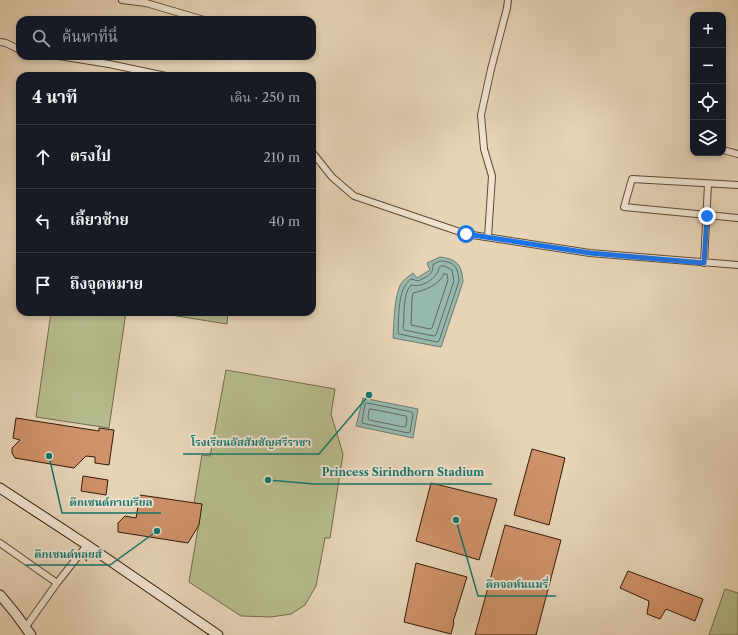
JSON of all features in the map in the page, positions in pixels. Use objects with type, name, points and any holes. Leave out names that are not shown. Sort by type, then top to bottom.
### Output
[{"type":"main road","points":[[0,488],[87,545],[218,635]]},
{"type":"main road","points":[[0,595],[16,613],[28,631]]},
{"type":"street","points":[[122,0],[146,3],[190,16]]},
{"type":"street","points":[[488,237],[492,176],[484,149],[481,115],[508,0]]},
{"type":"street","points":[[0,42],[16,48]]},
{"type":"street","points":[[84,60],[147,72]]},
{"type":"street","points":[[726,151],[738,154]]},
{"type":"street","points":[[316,157],[332,177],[354,196],[466,234],[590,253],[738,265]]},
{"type":"street","points":[[738,186],[632,180],[624,207],[738,218]]},
{"type":"street","points":[[704,263],[708,184]]},
{"type":"street","points":[[0,543],[57,583]]},
{"type":"street","points":[[28,631],[57,583],[87,545]]},
{"type":"green space","points":[[50,316],[125,316],[109,428],[36,417]]},
{"type":"green space","points":[[177,316],[228,316],[227,324]]},
{"type":"green space","points":[[226,370],[335,389],[331,414],[343,454],[330,538],[325,538],[316,586],[305,605],[291,614],[271,617],[241,616],[189,582],[202,504],[194,503],[202,455],[210,456]]},
{"type":"green space","points":[[725,589],[738,593],[738,635],[709,635]]},
{"type":"water","points":[[440,257],[451,259],[458,264],[463,282],[441,347],[393,338],[396,300],[400,286],[403,281],[413,273],[417,278],[430,270],[427,263]]},
{"type":"water","points":[[363,398],[418,409],[413,438],[356,426]]},
{"type":"building","points":[[16,418],[99,431],[99,428],[114,430],[109,465],[95,463],[95,457],[86,456],[74,468],[15,458],[12,453],[12,448],[20,440],[13,438]]},
{"type":"building","points":[[532,449],[565,458],[549,525],[514,515]]},
{"type":"building","points":[[83,476],[108,480],[106,495],[81,491]]},
{"type":"building","points":[[431,483],[497,499],[479,560],[416,541]]},
{"type":"building","points":[[140,495],[202,504],[199,525],[188,543],[118,532],[118,523],[125,516],[136,518]]},
{"type":"building","points":[[505,525],[561,540],[536,635],[475,635]]},
{"type":"building","points":[[416,563],[467,577],[453,622],[451,634],[404,622]]},
{"type":"building","points":[[628,571],[703,599],[695,621],[666,609],[660,619],[647,614],[649,601],[620,588]]},
{"type":"place","name":"โรงเรียนอัสสัมชัญศรีราชา","points":[[369,395]]},
{"type":"place","name":"ตึกเซนต์กาเบรียล","points":[[49,456]]},
{"type":"place","name":"Princess Sirindhorn Stadium","points":[[268,480]]},
{"type":"place","name":"ตึกจอห์นแมรี่","points":[[456,520]]},
{"type":"place","name":"ตึกเซนต์หลุยส์","points":[[157,531]]},
{"type":"route","points":[[466,234],[590,253],[704,263],[707,216]]}]
